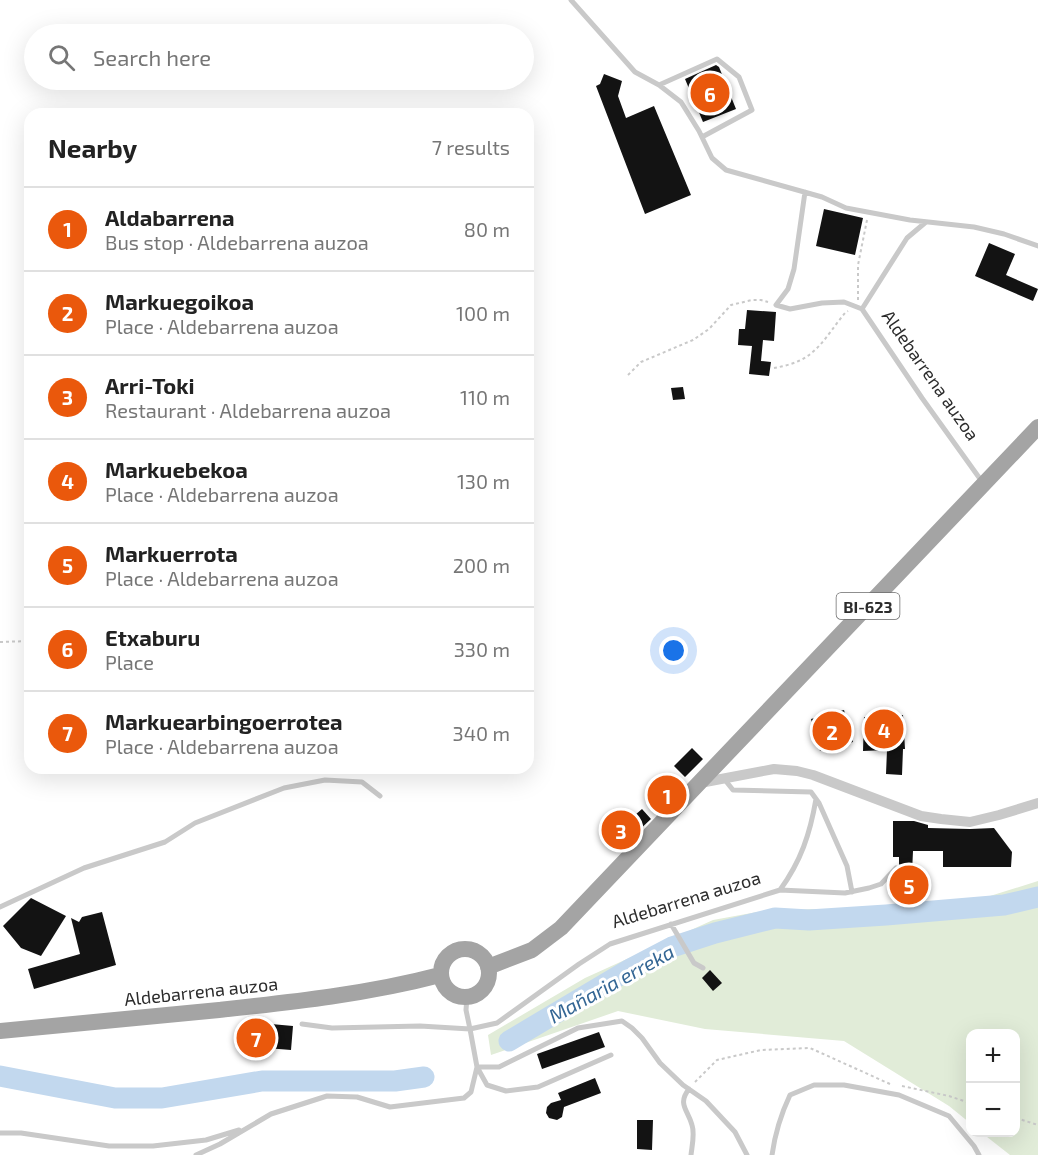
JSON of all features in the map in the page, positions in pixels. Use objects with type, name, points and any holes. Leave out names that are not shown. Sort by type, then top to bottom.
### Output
[{"type":"main road","name":"BI-623","points":[[698,784],[1038,427]]},
{"type":"main road","name":"Aldebarrena auzoa","points":[[488,967],[532,950],[561,928],[698,784]]},
{"type":"main road","points":[[468,948],[481,954],[488,967],[487,983],[475,995],[466,997],[452,994],[442,983],[441,968],[447,956],[460,949],[468,948]]},
{"type":"main road","name":"Aldebarrena auzoa","points":[[0,1031],[266,1005],[369,990],[440,975]]},
{"type":"street","points":[[698,784],[774,769],[797,771],[921,816],[970,822],[1038,803]]},
{"type":"lane","points":[[570,0],[635,72],[659,85],[681,102],[712,158],[726,170],[822,197],[846,208],[926,222],[974,227],[1038,246]]},
{"type":"lane","points":[[659,85],[717,59],[739,77],[752,110],[702,137]]},
{"type":"lane","points":[[776,304],[788,289],[794,269],[805,192]]},
{"type":"lane","points":[[862,309],[907,238],[926,222]]},
{"type":"lane","name":"Aldebarrena auzoa","points":[[776,304],[790,309],[822,303],[844,302],[862,309],[984,485]]},
{"type":"lane","points":[[724,778],[733,790],[811,792],[819,803],[848,866],[852,891]]},
{"type":"lane","points":[[0,907],[84,868],[165,842],[195,823],[284,788],[325,780],[362,782],[380,796]]},
{"type":"lane","points":[[780,890],[798,860],[807,838],[816,799]]},
{"type":"lane","name":"Aldebarrena auzoa","points":[[302,1024],[332,1028],[420,1026],[470,1029],[498,1023],[610,944],[780,890],[845,893],[881,884],[896,868]]},
{"type":"lane","points":[[671,924],[694,963],[703,968]]},
{"type":"lane","points":[[466,997],[466,1010],[477,1067],[487,1085],[506,1090],[538,1087],[611,1055]]},
{"type":"lane","points":[[477,1067],[499,1066],[578,1028],[622,1021],[642,1038],[660,1063],[706,1101],[735,1132],[747,1155]]},
{"type":"lane","points":[[196,1155],[220,1144],[271,1114],[327,1096],[357,1097],[390,1107],[464,1098],[471,1092],[477,1067]]},
{"type":"lane","points":[[772,1155],[783,1110],[790,1095],[813,1085],[844,1085],[899,1095],[950,1116],[979,1155]]},
{"type":"lane","points":[[689,1089],[683,1102],[693,1127],[691,1155]]},
{"type":"lane","points":[[0,1133],[21,1133],[109,1146],[153,1146],[206,1140],[249,1126]]},
{"type":"path","points":[[628,375],[641,362],[693,340],[709,329],[731,304],[761,300],[776,304]]},
{"type":"path","points":[[0,642],[24,641]]},
{"type":"path","points":[[689,1089],[717,1060],[761,1050],[810,1048],[890,1084]]},
{"type":"path","points":[[902,1086],[966,1102]]},
{"type":"path","points":[[1020,1119],[1038,1125]]},
{"type":"green space","points":[[1038,881],[1038,1155],[1010,1155],[987,1137],[1020,1137],[1020,1029],[966,1029],[966,1120],[949,1106],[844,1041],[705,1029],[618,1011],[491,1055],[488,1035],[585,978],[713,920],[757,912],[812,909],[942,911]]},
{"type":"building","points":[[716,65],[719,67],[736,109],[703,122],[685,79]]},
{"type":"building","points":[[604,74],[622,81],[618,96],[626,118],[654,106],[691,195],[645,214],[596,86],[600,84]]},
{"type":"building","points":[[824,209],[863,218],[855,255],[816,246]]},
{"type":"building","points":[[989,243],[1015,254],[1006,275],[1038,289],[1033,301],[975,276]]},
{"type":"building","points":[[747,310],[776,312],[774,341],[763,340],[761,361],[771,362],[769,376],[749,374],[752,346],[738,345],[739,329],[745,329]]},
{"type":"building","points":[[683,387],[685,399],[673,400],[671,388]]},
{"type":"building","points":[[844,710],[853,742],[820,751],[811,719]]},
{"type":"building","points":[[903,715],[905,749],[903,749],[902,775],[886,774],[887,750],[863,751],[864,717]]},
{"type":"building","points":[[692,748],[703,759],[685,777],[674,766]]},
{"type":"building","points":[[642,809],[651,819],[622,846],[603,826],[618,812],[628,821]]},
{"type":"building","points":[[893,821],[914,821],[928,825],[928,828],[994,828],[1012,852],[1011,867],[943,867],[943,851],[913,851],[912,873],[921,873],[920,898],[897,897],[898,873],[901,867],[899,857],[893,857]]},
{"type":"building","points":[[31,898],[66,916],[41,956],[21,948],[3,926]]},
{"type":"building","points":[[102,912],[116,965],[34,989],[28,969],[80,954],[71,918],[79,922],[82,917]]},
{"type":"building","points":[[710,970],[722,983],[713,991],[702,978]]},
{"type":"building","points":[[271,1024],[293,1026],[291,1050],[254,1047],[253,1054],[241,1053],[243,1027],[270,1029]]},
{"type":"building","points":[[599,1032],[605,1047],[542,1069],[537,1054]]},
{"type":"building","points":[[595,1078],[601,1093],[564,1107],[562,1117],[557,1120],[549,1118],[546,1113],[547,1107],[561,1100],[558,1093]]},
{"type":"building","points":[[637,1120],[653,1120],[652,1150],[637,1149]]},
{"type":"waterway","name":"Mañaria erreka","points":[[509,1041],[630,969],[672,947],[715,933],[775,918],[809,920],[886,915],[1004,905],[1038,897]]},
{"type":"waterway","name":"Mañaria erreka","points":[[0,1076],[115,1098],[162,1098],[262,1081],[395,1081],[424,1077]]},
{"type":"place","name":"Etxaburu","points":[[710,93]]},
{"type":"place","name":"Markuebekoa","points":[[884,729]]},
{"type":"place","name":"Markuegoikoa","points":[[832,731]]},
{"type":"place","name":"Aldabarrena","points":[[667,795]]},
{"type":"place","name":"Arri-Toki","points":[[621,830]]},
{"type":"place","name":"Markuerrota","points":[[909,885]]},
{"type":"place","name":"Markuearbingoerrotea","points":[[256,1038]]}]
